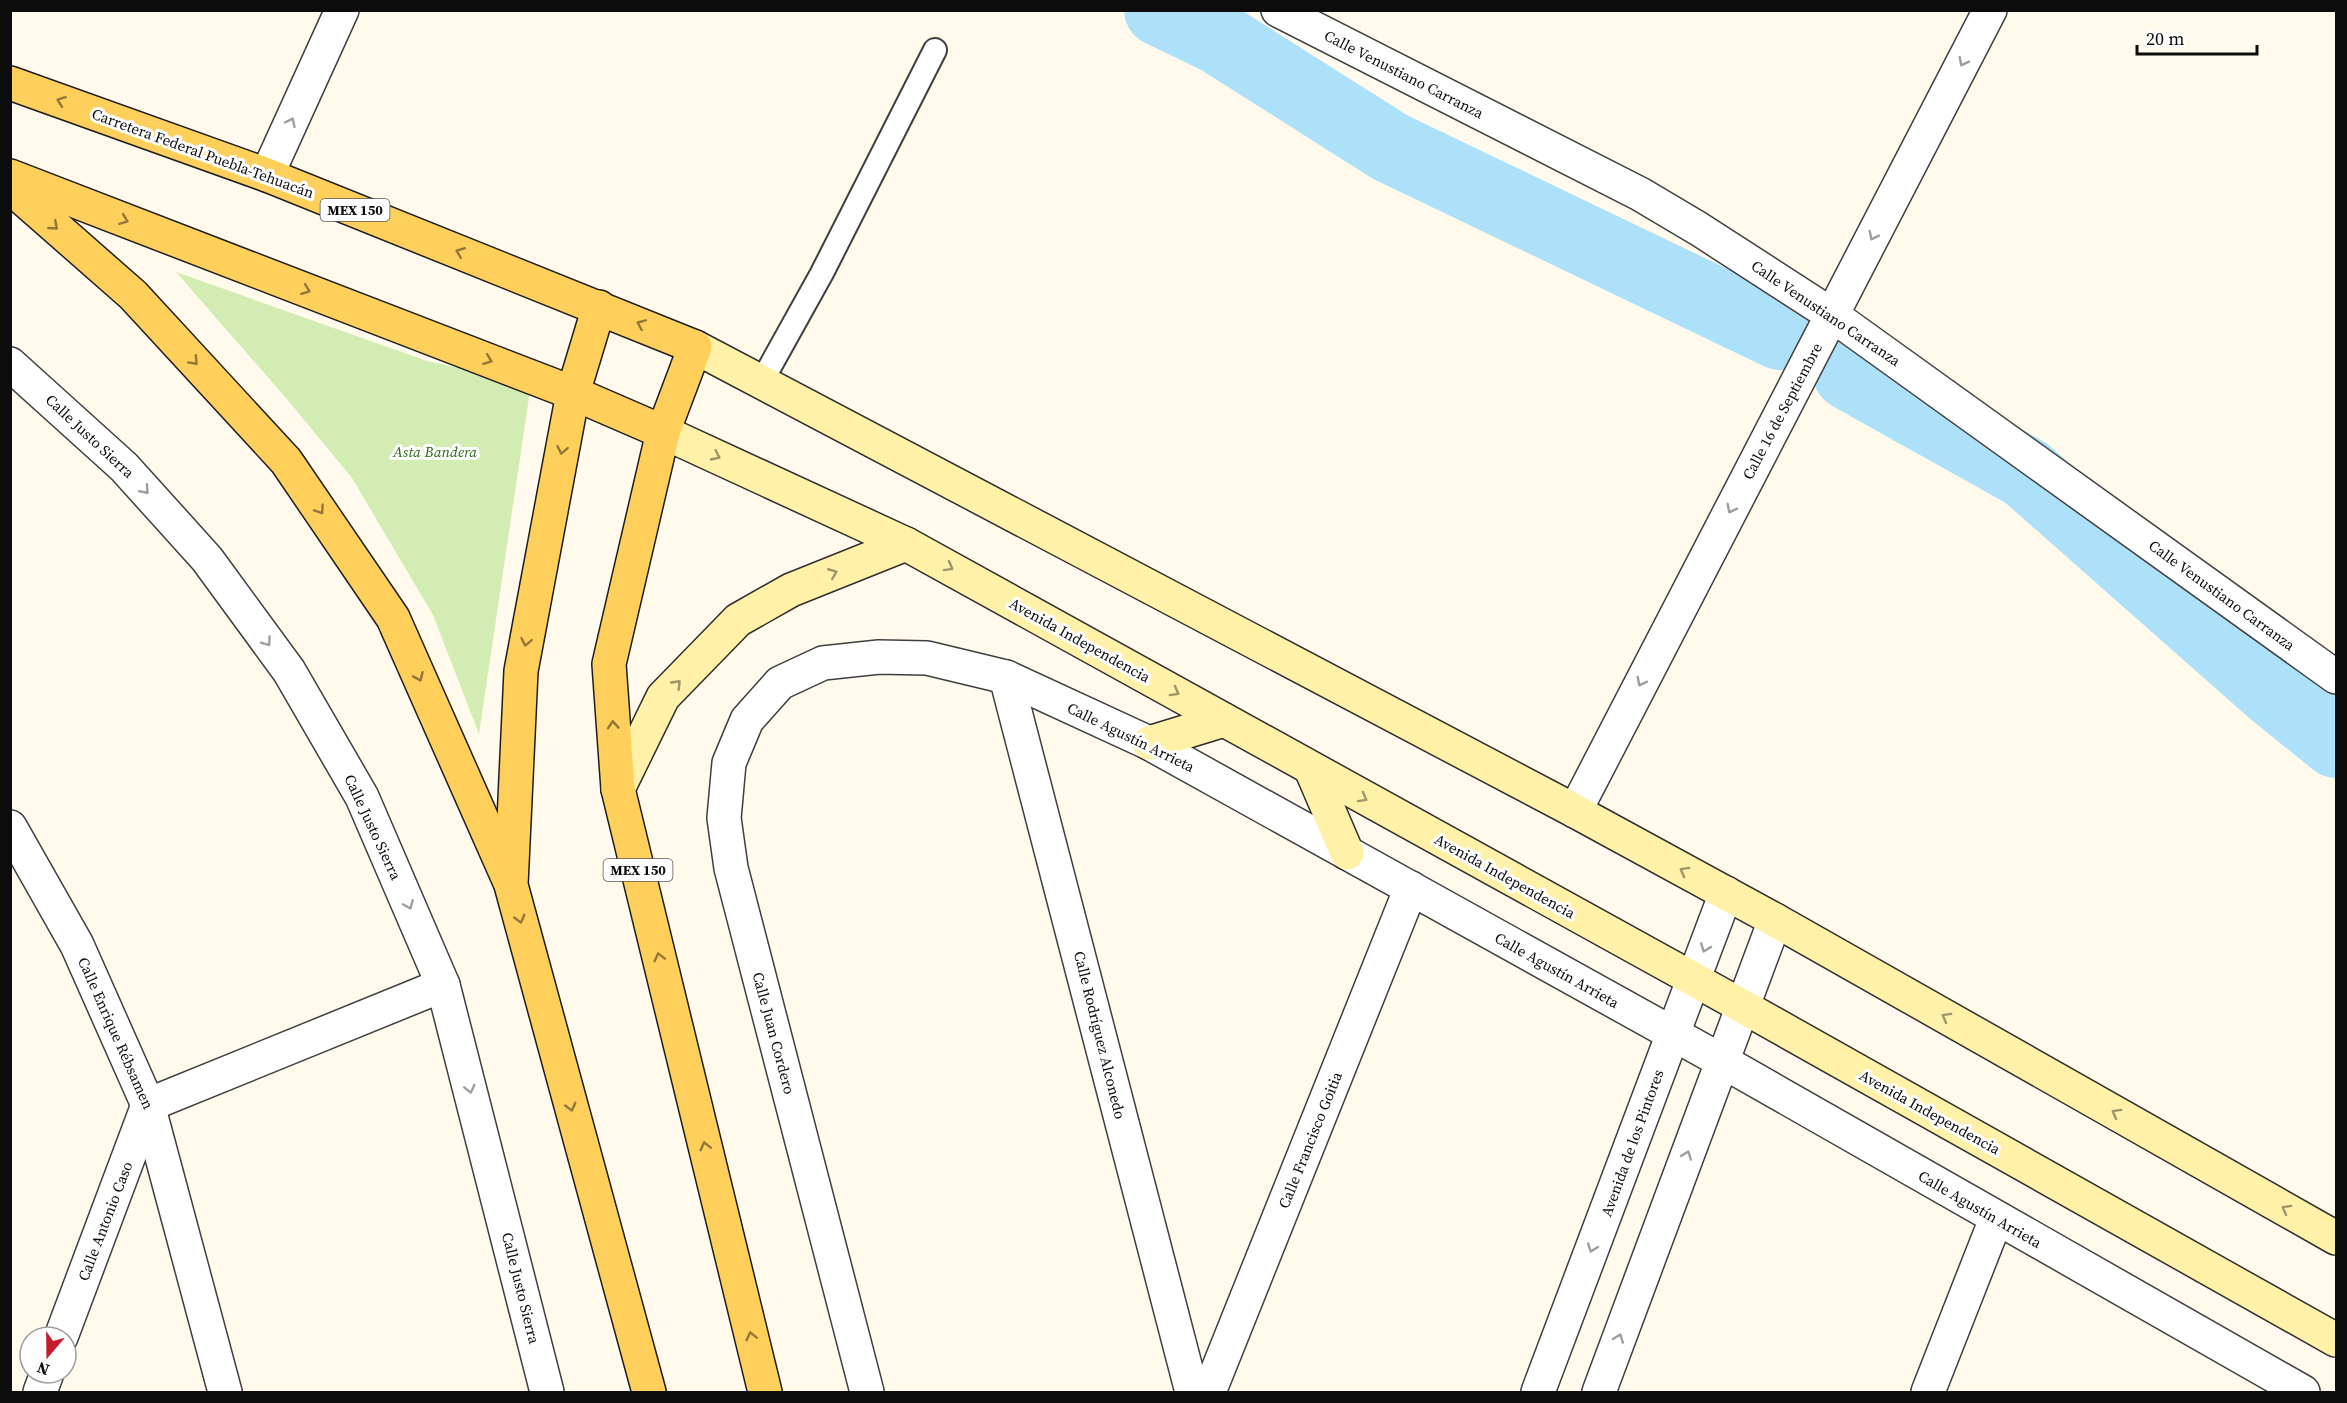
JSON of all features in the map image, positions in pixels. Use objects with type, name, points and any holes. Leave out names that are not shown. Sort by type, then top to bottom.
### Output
[{"type":"main road","name":"Carretera Federal Puebla-Tehuacán","points":[[10,83],[267,175],[695,347]]},
{"type":"main road","points":[[10,176],[573,393],[663,432]]},
{"type":"main road","points":[[10,187],[133,295],[286,461],[393,618],[511,885],[649,1392]]},
{"type":"main road","points":[[511,885],[521,671],[573,393],[599,307]]},
{"type":"main road","points":[[695,347],[1575,811],[1775,920],[2337,1238]]},
{"type":"main road","name":"MEX 150","points":[[695,347],[663,432],[609,664],[618,789],[765,1392]]},
{"type":"main road","name":"Avenida Independencia","points":[[663,432],[906,543],[1742,1006],[2337,1340]]},
{"type":"main road","points":[[618,789],[663,697],[738,620],[791,590],[906,543]]},
{"type":"main road","points":[[1149,743],[1224,720]]},
{"type":"main road","points":[[1311,769],[1347,852]]},
{"type":"street","points":[[267,175],[342,10]]},
{"type":"street","name":"Calle Venustiano Carranza","points":[[1278,10],[1640,194],[1699,229],[1832,315],[2337,677]]},
{"type":"street","name":"Calle 16 de Septiembre","points":[[1575,811],[1990,10]]},
{"type":"street","name":"Calle Justo Sierra","points":[[10,364],[124,466],[207,559],[289,671],[362,797],[444,985],[548,1392]]},
{"type":"street","name":"Calle Agustín Arrieta","points":[[780,683],[823,663],[879,657],[927,658],[1006,677],[1149,743],[1722,1061],[1996,1219],[2262,1382],[2303,1392]]},
{"type":"street","name":"Calle Rodríguez Alconedo","points":[[1006,677],[1192,1392]]},
{"type":"street","name":"Calle Juan Cordero","points":[[780,683],[747,720],[729,763],[724,818],[734,880],[867,1392]]},
{"type":"street","name":"Calle Enrique Rébsamen","points":[[10,826],[77,945],[148,1105],[225,1392]]},
{"type":"street","name":"Calle Francisco Goitia","points":[[1209,1392],[1411,888]]},
{"type":"street","name":"Avenida de los Pintores","points":[[1538,1392],[1726,893]]},
{"type":"street","points":[[1599,1392],[1775,920]]},
{"type":"street","points":[[148,1105],[444,985]]},
{"type":"street","name":"Calle Antonio Caso","points":[[66,1325],[148,1105]]},
{"type":"street","points":[[1928,1392],[1996,1219]]},
{"type":"lane","points":[[762,381],[822,273],[935,50]]},
{"type":"green space","name":"Asta Bandera","points":[[176,272],[427,361],[531,384],[479,734],[433,615],[352,478]]},
{"type":"waterway","points":[[1160,10],[1218,38],[1390,147],[1780,334]]},
{"type":"waterway","points":[[1849,374],[2026,473],[2273,691],[2336,742]]}]
